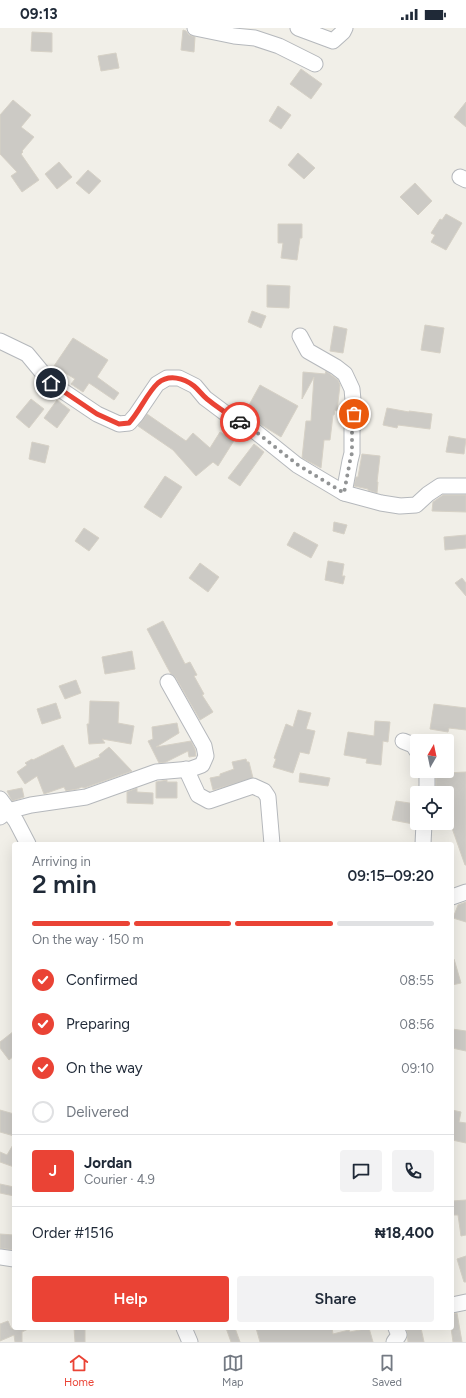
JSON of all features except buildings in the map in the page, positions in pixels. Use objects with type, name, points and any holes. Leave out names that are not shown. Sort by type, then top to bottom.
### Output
[{"type":"street","points":[[195,28],[234,36],[255,38],[279,46],[315,64]]},
{"type":"street","points":[[298,28],[333,41],[343,32],[345,28]]},
{"type":"street","points":[[300,336],[308,351],[345,374],[352,389],[355,423],[352,429],[352,453],[344,493]]},
{"type":"street","points":[[0,341],[27,354],[51,383],[97,414],[119,424],[129,423],[157,384],[167,378],[179,378],[195,386],[210,402],[225,413],[251,428],[298,465],[344,493],[381,503],[400,506],[416,505],[440,486],[466,486]]},
{"type":"street","points":[[3,809],[86,797],[156,772],[186,770],[202,765],[206,756],[204,746],[168,682]]},
{"type":"street","points":[[403,741],[410,744]]},
{"type":"street","points":[[186,770],[198,795],[209,801],[253,786],[264,791],[268,797],[272,842]]},
{"type":"street","points":[[3,809],[16,821],[27,842]]},
{"type":"street","points":[[423,842],[424,830]]},
{"type":"street","points":[[454,896],[466,892]]},
{"type":"street","points":[[0,1257],[12,1259]]},
{"type":"street","points":[[454,1305],[466,1302]]},
{"type":"street","points":[[185,1330],[190,1342]]},
{"type":"street","points":[[394,1342],[399,1335],[397,1330]]},
{"type":"way so far","points":[[240,422],[251,428],[298,465],[344,493],[352,453],[352,429],[355,423],[354,414]]},
{"type":"route","points":[[51,383],[97,414],[119,424],[129,423],[157,384],[167,378],[179,378],[195,386],[205,398],[240,422]]}]
